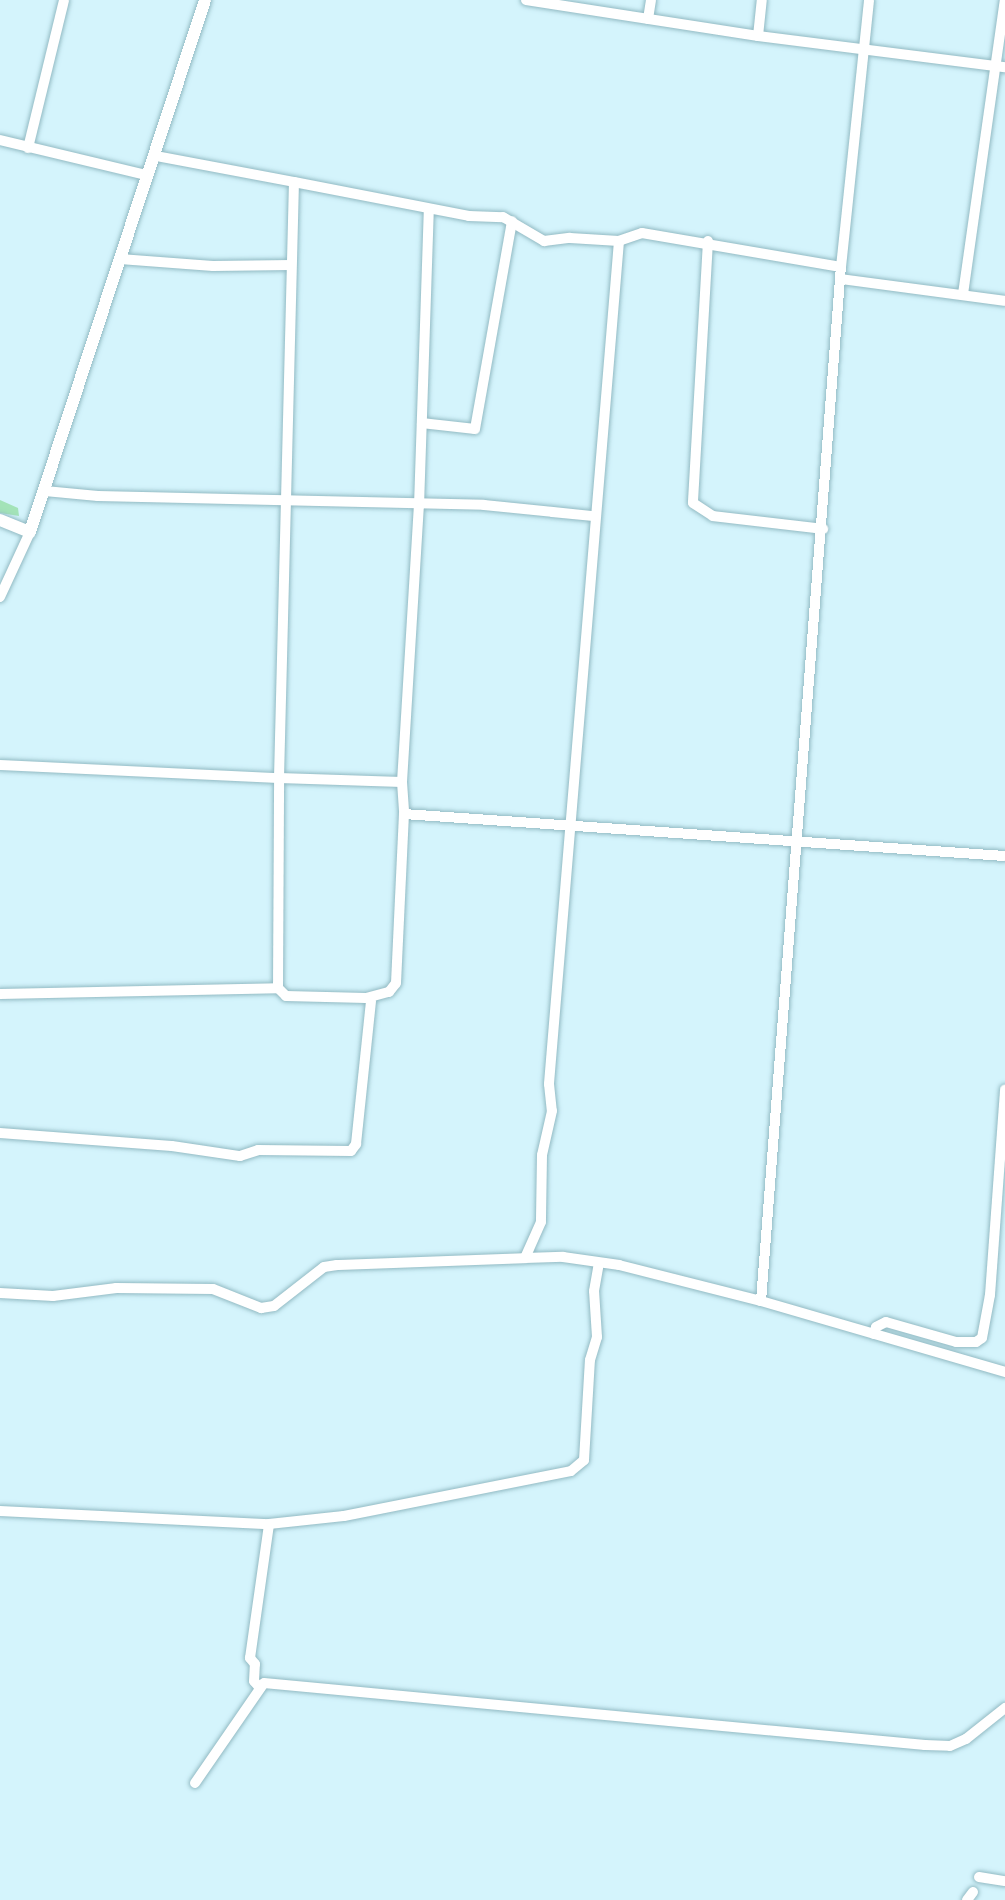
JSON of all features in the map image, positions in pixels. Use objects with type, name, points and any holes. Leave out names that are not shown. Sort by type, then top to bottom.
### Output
[{"type":"street","points":[[28,148],[64,0]]},
{"type":"street","points":[[0,597],[30,532],[45,491],[146,175],[156,156],[205,0]]},
{"type":"street","points":[[526,0],[758,36],[1000,66]]},
{"type":"street","points":[[648,20],[651,0]]},
{"type":"street","points":[[758,36],[762,0]]},
{"type":"street","points":[[761,1301],[841,279],[862,48],[869,0]]},
{"type":"street","points":[[963,294],[1000,66],[1005,0]]},
{"type":"street","points":[[0,140],[146,175]]},
{"type":"street","points":[[156,156],[429,209],[512,221],[529,236],[544,241],[570,237],[619,241],[642,232],[708,241],[842,267]]},
{"type":"street","points":[[294,182],[279,778],[278,987],[286,996],[366,998],[389,992],[396,984],[404,814],[402,782],[419,506],[429,209]]},
{"type":"street","points":[[422,423],[475,429],[512,221]]},
{"type":"street","points":[[525,1258],[541,1222],[542,1155],[552,1111],[549,1084],[593,516],[619,241]]},
{"type":"street","points":[[708,241],[693,503],[713,516],[823,528]]},
{"type":"street","points":[[120,259],[213,266],[291,265]]},
{"type":"street","points":[[841,279],[1005,301]]},
{"type":"street","points":[[45,491],[419,506],[484,505],[593,516]]},
{"type":"street","points":[[0,520],[30,532]]},
{"type":"street","points":[[0,765],[402,782]]},
{"type":"street","points":[[404,814],[797,838],[1005,856]]},
{"type":"street","points":[[0,994],[278,987]]},
{"type":"street","points":[[0,1133],[172,1146],[240,1156],[258,1150],[351,1151],[356,1144],[371,1001]]},
{"type":"street","points":[[874,1334],[876,1327],[886,1322],[956,1342],[976,1342],[982,1338],[990,1295],[1005,1090]]},
{"type":"street","points":[[0,1293],[53,1296],[116,1288],[213,1289],[261,1308],[274,1306],[288,1297],[324,1267],[416,1260],[563,1257],[599,1263],[761,1301],[1005,1372]]},
{"type":"street","points":[[0,1511],[269,1524],[344,1516],[469,1493],[581,1466],[590,1360],[597,1337],[594,1291],[599,1263]]},
{"type":"street","points":[[260,1688],[254,1681],[255,1664],[250,1658],[269,1524]]},
{"type":"street","points":[[195,1783],[264,1683],[950,1746],[966,1739],[1005,1708]]},
{"type":"street","points":[[979,1877],[1005,1881]]},
{"type":"green space","points":[[0,500],[18,508],[19,516],[0,513]]}]
